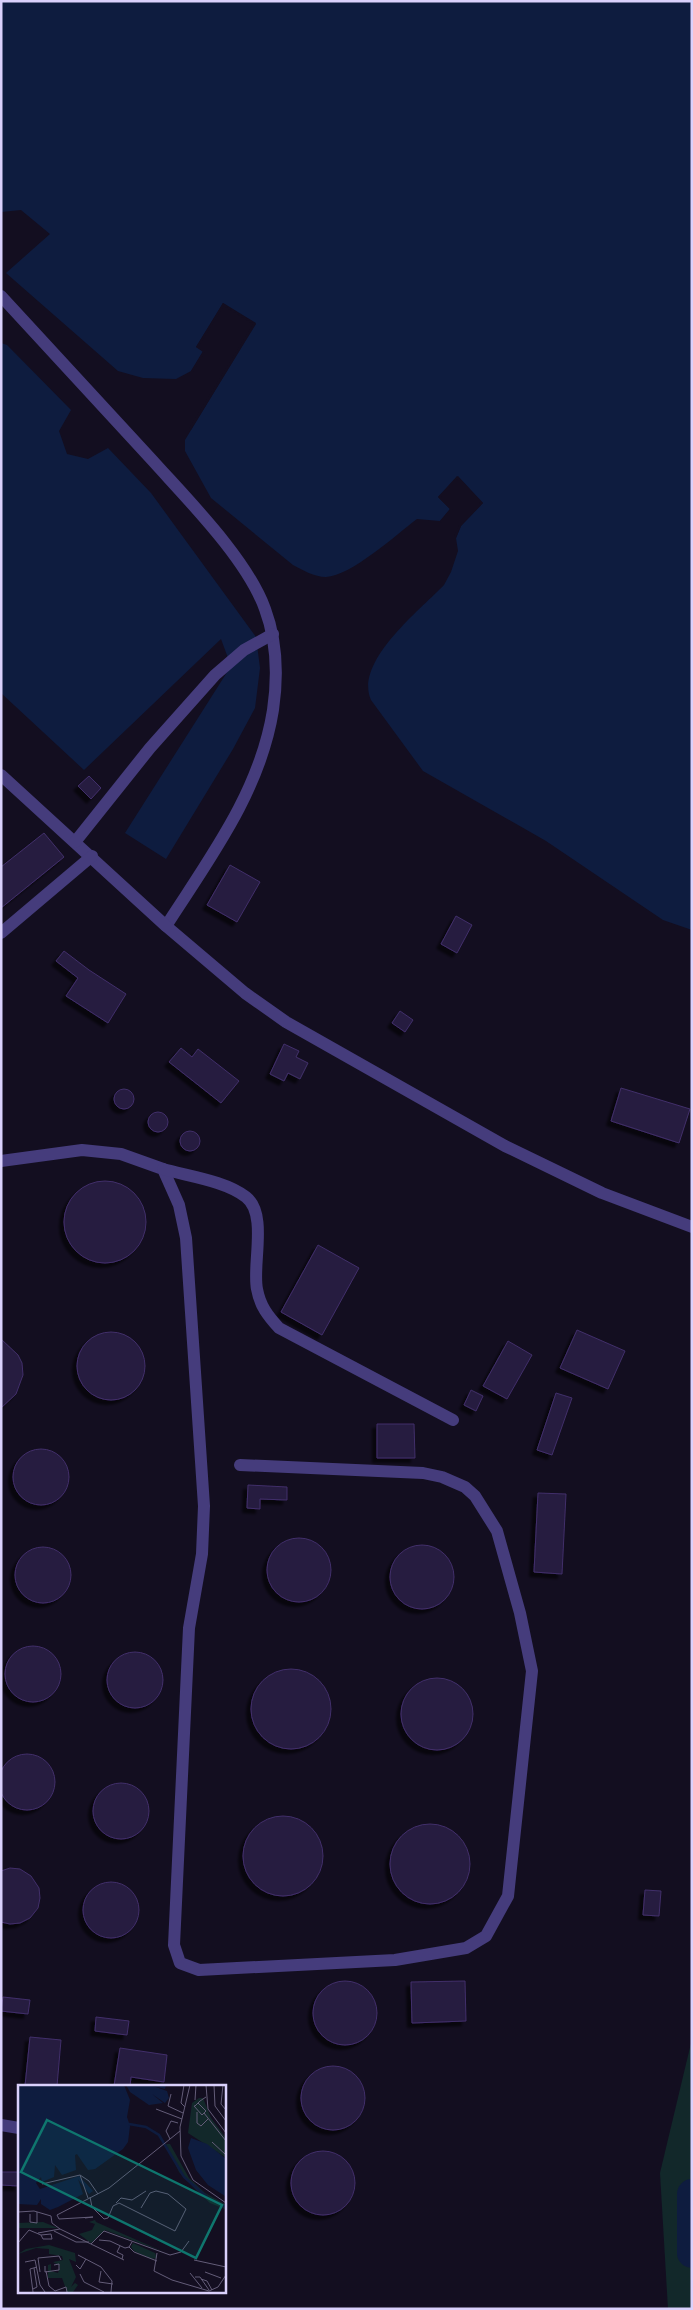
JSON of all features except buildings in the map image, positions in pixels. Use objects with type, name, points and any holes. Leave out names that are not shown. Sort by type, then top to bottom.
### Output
[{"type":"lane","points":[[1,296],[201,514],[247,573],[265,607],[273,634],[276,665],[273,711],[260,759],[243,803],[212,859],[166,926]]},
{"type":"lane","points":[[75,842],[150,748],[215,674],[244,650],[273,634]]},
{"type":"lane","points":[[1,775],[92,856],[166,926],[264,1007],[286,1022],[505,1146],[602,1193],[692,1227]]},
{"type":"lane","points":[[1,933],[92,856]]},
{"type":"lane","points":[[1,1161],[82,1150],[121,1154],[163,1169],[230,1188],[248,1198],[258,1218],[257,1288],[265,1313],[279,1328],[453,1420]]},
{"type":"lane","points":[[163,1169],[179,1205],[186,1238],[204,1506],[202,1554],[189,1638],[174,1945],[180,1963],[200,1970],[395,1960],[466,1948],[486,1936],[508,1896],[532,1671],[520,1613],[497,1531],[475,1496],[464,1487],[442,1477],[423,1473],[240,1465]]},
{"type":"lane","points":[[1,2125],[18,2128]]},
{"type":"green space","points":[[692,2039],[692,2309],[668,2309],[660,2173]]},
{"type":"water","points":[[1,1],[692,1],[692,930],[663,920],[546,841],[423,771],[371,700],[368,685],[372,670],[380,654],[405,623],[444,585],[451,572],[458,551],[456,538],[461,526],[483,503],[458,476],[438,497],[450,509],[440,521],[417,519],[361,562],[336,575],[322,577],[309,573],[293,565],[211,498],[185,451],[185,440],[256,323],[223,303],[196,347],[203,351],[191,371],[176,379],[143,378],[118,371],[6,273],[50,234],[21,210],[1,212]]},
{"type":"water","points":[[1,343],[7,345],[71,410],[59,431],[67,454],[88,459],[108,448],[151,493],[256,637],[260,668],[255,708],[233,749],[166,859],[125,833],[231,666],[221,639],[84,770],[1,693]]},
{"type":"pier","points":[[223,303],[256,324],[191,430],[189,428],[253,324],[224,306],[199,346],[205,352],[193,372],[191,371],[203,352],[196,347]]},
{"type":"pier","points":[[457,476],[483,503],[461,526],[456,538],[454,536],[459,525],[480,503],[457,479],[441,497],[453,509],[441,523],[440,521],[450,509],[438,497]]},
{"type":"waterway","points":[[692,2194],[692,2253]]}]
